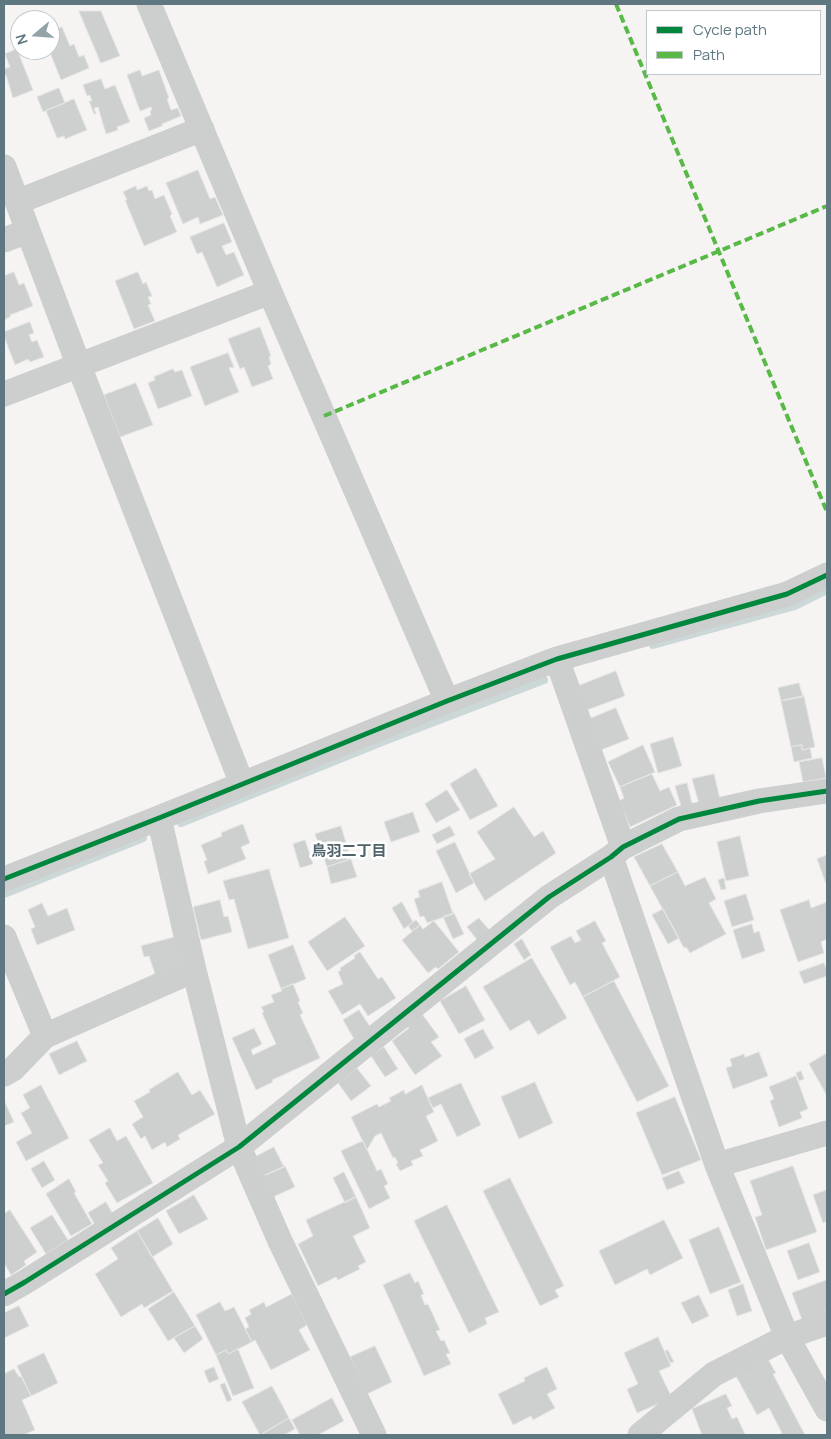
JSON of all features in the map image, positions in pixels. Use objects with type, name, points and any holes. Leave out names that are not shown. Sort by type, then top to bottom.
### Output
[{"type":"street","points":[[149,4],[270,292],[447,701]]},
{"type":"street","points":[[17,202],[202,129]]},
{"type":"street","points":[[4,167],[79,366],[242,784]]},
{"type":"street","points":[[4,240],[28,231]]},
{"type":"street","points":[[4,394],[270,292]]},
{"type":"street","points":[[4,878],[557,659],[787,594],[827,575]]},
{"type":"street","points":[[557,659],[717,1166],[787,1337],[827,1409]]},
{"type":"street","points":[[4,1294],[239,1147],[549,897],[617,852],[680,819],[759,801],[827,791]]},
{"type":"street","points":[[159,818],[194,970],[239,1147],[280,1240],[374,1435]]},
{"type":"street","points":[[4,937],[45,1036]]},
{"type":"street","points":[[4,1074],[13,1070],[45,1036],[194,970]]},
{"type":"street","points":[[717,1166],[827,1133]]},
{"type":"street","points":[[640,1435],[714,1374],[787,1337],[827,1323]]},
{"type":"building","points":[[79,11],[101,11],[120,56],[101,63]]},
{"type":"building","points":[[62,27],[70,46],[74,44],[79,57],[84,55],[89,68],[61,80],[53,60],[60,60],[60,28]]},
{"type":"building","points":[[10,52],[10,60],[21,60],[33,90],[13,98],[6,75],[4,76],[4,69],[10,67],[5,54]]},
{"type":"building","points":[[140,70],[142,76],[159,70],[169,98],[167,99],[171,110],[178,108],[181,116],[149,131],[144,118],[151,115],[152,109],[151,107],[140,111],[127,75]]},
{"type":"building","points":[[101,79],[105,89],[115,85],[130,122],[117,127],[118,130],[106,134],[98,107],[94,108],[96,114],[94,114],[89,101],[92,101],[90,95],[87,96],[83,85]]},
{"type":"building","points":[[59,88],[65,103],[43,112],[37,97]]},
{"type":"building","points":[[74,99],[87,130],[65,139],[64,136],[57,138],[46,111]]},
{"type":"building","points":[[198,170],[210,199],[215,197],[223,215],[200,224],[198,217],[183,224],[166,183]]},
{"type":"building","points":[[136,186],[137,190],[147,186],[149,191],[152,190],[155,199],[164,195],[177,232],[144,246],[123,192]]},
{"type":"building","points":[[224,223],[232,242],[222,246],[226,255],[234,252],[244,275],[217,287],[202,252],[197,254],[190,237]]},
{"type":"building","points":[[14,272],[19,285],[24,283],[33,306],[10,315],[10,317],[4,320],[4,276]]},
{"type":"building","points":[[138,272],[143,284],[146,282],[152,296],[148,297],[151,304],[148,305],[155,321],[134,329],[115,281]]},
{"type":"building","points":[[30,322],[34,333],[29,335],[32,342],[37,340],[44,357],[30,362],[28,359],[15,365],[4,332]]},
{"type":"building","points":[[260,327],[271,356],[269,357],[271,364],[268,366],[273,379],[252,387],[244,367],[240,369],[228,339]]},
{"type":"building","points":[[228,353],[234,367],[229,368],[239,392],[205,406],[190,367]]},
{"type":"building","points":[[173,369],[175,372],[182,370],[192,396],[158,409],[148,383],[155,380],[154,377]]},
{"type":"building","points":[[136,383],[153,425],[120,437],[104,395]]},
{"type":"building","points":[[616,671],[625,696],[587,710],[578,686]]},
{"type":"building","points":[[799,683],[803,697],[781,701],[778,688]]},
{"type":"building","points":[[804,696],[815,747],[802,750],[802,745],[791,747],[781,701]]},
{"type":"building","points":[[616,708],[629,739],[601,750],[589,719]]},
{"type":"building","points":[[673,737],[682,766],[658,773],[650,744]]},
{"type":"building","points":[[643,745],[655,772],[620,787],[608,762]]},
{"type":"building","points":[[802,745],[802,750],[810,748],[812,758],[794,762],[791,747]]},
{"type":"building","points":[[822,758],[826,778],[803,782],[799,762]]},
{"type":"building","points":[[476,768],[498,806],[470,820],[450,784]]},
{"type":"building","points":[[652,774],[660,791],[669,787],[677,805],[630,827],[619,801],[624,798],[620,787]]},
{"type":"building","points":[[714,774],[720,799],[699,804],[692,779]]},
{"type":"building","points":[[687,783],[693,807],[682,810],[675,786]]},
{"type":"building","points":[[447,790],[460,810],[436,823],[425,804]]},
{"type":"building","points":[[514,807],[534,837],[543,831],[556,853],[485,901],[469,874],[495,859],[477,832]]},
{"type":"building","points":[[413,812],[420,832],[391,842],[384,822]]},
{"type":"building","points":[[243,824],[250,843],[241,847],[246,859],[208,874],[204,861],[207,860],[201,845],[222,836],[221,833]]},
{"type":"building","points":[[341,826],[351,859],[327,867],[315,834]]},
{"type":"building","points":[[450,826],[455,835],[437,844],[432,835]]},
{"type":"building","points":[[740,836],[749,876],[726,881],[717,842]]},
{"type":"building","points":[[305,840],[313,864],[300,868],[293,844]]},
{"type":"building","points":[[455,842],[474,883],[456,893],[436,851]]},
{"type":"building","points":[[662,844],[678,872],[650,886],[634,857]]},
{"type":"building","points":[[827,855],[827,884],[826,884],[817,859]]},
{"type":"building","points":[[351,859],[357,877],[331,884],[327,867]]},
{"type":"building","points":[[269,869],[289,938],[248,949],[234,899],[229,900],[223,881]]},
{"type":"building","points":[[678,872],[685,886],[705,877],[716,899],[709,903],[726,934],[690,953],[686,947],[684,948],[650,886]]},
{"type":"building","points":[[724,878],[726,889],[721,890],[718,880]]},
{"type":"building","points":[[442,882],[453,914],[427,923],[424,916],[420,917],[414,899],[420,897],[418,891]]},
{"type":"building","points":[[746,894],[754,920],[732,927],[724,901]]},
{"type":"building","points":[[220,900],[224,917],[228,916],[232,932],[201,940],[193,907]]},
{"type":"building","points":[[809,900],[811,908],[827,902],[827,939],[821,942],[824,953],[798,962],[780,910]]},
{"type":"building","points":[[402,902],[413,922],[404,929],[392,908]]},
{"type":"building","points":[[42,903],[48,916],[67,908],[75,930],[37,945],[31,929],[35,927],[28,910]]},
{"type":"building","points":[[663,909],[679,938],[668,944],[652,915]]},
{"type":"building","points":[[454,913],[464,934],[453,939],[443,917]]},
{"type":"building","points":[[345,917],[365,946],[327,971],[308,942]]},
{"type":"building","points":[[479,918],[491,932],[478,941],[467,927]]},
{"type":"building","points":[[416,920],[420,925],[412,931],[408,926]]},
{"type":"building","points":[[434,921],[459,952],[438,969],[436,967],[428,973],[402,940],[420,925],[423,929]]},
{"type":"building","points":[[595,921],[606,941],[602,943],[620,977],[583,997],[575,982],[570,985],[550,947],[571,936],[575,943],[581,940],[576,931]]},
{"type":"building","points":[[752,924],[754,933],[759,931],[765,951],[742,959],[733,930]]},
{"type":"building","points":[[175,937],[185,971],[155,974],[149,956],[144,957],[141,946]]},
{"type":"building","points":[[522,939],[531,955],[524,960],[514,944]]},
{"type":"building","points":[[293,945],[306,979],[281,989],[268,955]]},
{"type":"building","points":[[360,952],[378,979],[382,977],[396,998],[368,1016],[360,1004],[342,1015],[328,991],[343,984],[338,972],[341,970],[340,968],[355,958],[354,956]]},
{"type":"building","points":[[532,958],[567,1018],[538,1035],[529,1020],[510,1031],[483,987]]},
{"type":"building","points":[[824,963],[827,976],[804,984],[799,972]]},
{"type":"building","points":[[614,981],[669,1086],[637,1102],[583,997]]},
{"type":"building","points":[[293,984],[303,1013],[300,1015],[320,1058],[272,1080],[273,1082],[256,1090],[232,1038],[254,1028],[262,1044],[251,1050],[253,1055],[276,1044],[261,1007],[274,1002],[271,995]]},
{"type":"building","points":[[466,986],[485,1020],[459,1034],[440,1001]]},
{"type":"building","points":[[359,1010],[371,1028],[354,1039],[343,1020]]},
{"type":"building","points":[[422,1014],[439,1037],[431,1042],[442,1056],[415,1075],[392,1041],[409,1028],[406,1026]]},
{"type":"building","points":[[483,1029],[494,1048],[475,1059],[464,1039]]},
{"type":"building","points":[[77,1041],[87,1061],[59,1075],[49,1054]]},
{"type":"building","points":[[384,1047],[398,1069],[385,1077],[371,1056]]},
{"type":"building","points":[[759,1052],[768,1076],[733,1089],[726,1068],[732,1066],[730,1059],[744,1054],[745,1057]]},
{"type":"building","points":[[827,1053],[827,1094],[826,1094],[809,1064]]},
{"type":"building","points":[[357,1068],[371,1086],[351,1101],[338,1083]]},
{"type":"building","points":[[801,1071],[804,1079],[799,1081],[796,1073]]},
{"type":"building","points":[[178,1072],[192,1095],[200,1090],[215,1114],[178,1135],[180,1139],[167,1147],[165,1142],[152,1150],[145,1136],[141,1139],[132,1124],[143,1117],[134,1101]]},
{"type":"building","points":[[796,1076],[808,1109],[800,1112],[802,1118],[779,1127],[770,1101],[774,1099],[769,1087]]},
{"type":"building","points":[[535,1082],[553,1123],[519,1139],[501,1097]]},
{"type":"building","points":[[461,1083],[481,1125],[457,1137],[441,1104],[433,1108],[428,1098]]},
{"type":"building","points":[[41,1085],[69,1138],[26,1161],[16,1142],[32,1133],[21,1113],[30,1108],[23,1095]]},
{"type":"building","points":[[422,1085],[434,1112],[426,1116],[438,1141],[420,1150],[423,1156],[411,1161],[413,1165],[400,1171],[395,1157],[393,1158],[381,1133],[375,1136],[367,1150],[351,1117],[377,1104],[379,1107],[391,1101],[389,1098],[404,1090],[405,1094]]},
{"type":"building","points":[[675,1097],[701,1160],[662,1175],[636,1113]]},
{"type":"building","points":[[4,1100],[14,1122],[4,1126]]},
{"type":"building","points":[[110,1128],[117,1141],[126,1136],[153,1183],[117,1203],[105,1183],[108,1181],[98,1165],[103,1163],[89,1140]]},
{"type":"building","points":[[363,1141],[377,1171],[381,1169],[388,1184],[384,1186],[390,1198],[369,1209],[341,1151]]},
{"type":"building","points":[[274,1147],[284,1167],[264,1176],[255,1157]]},
{"type":"building","points":[[44,1161],[55,1180],[42,1188],[31,1169]]},
{"type":"building","points":[[285,1166],[295,1187],[273,1197],[264,1176]]},
{"type":"building","points":[[793,1166],[817,1232],[766,1250],[755,1217],[762,1215],[750,1181]]},
{"type":"building","points":[[679,1171],[685,1183],[667,1190],[662,1178]]},
{"type":"building","points":[[344,1172],[356,1197],[345,1203],[333,1178]]},
{"type":"building","points":[[510,1178],[564,1286],[555,1290],[559,1297],[540,1306],[483,1191]]},
{"type":"building","points":[[69,1179],[76,1192],[74,1193],[92,1224],[71,1236],[46,1194]]},
{"type":"building","points":[[827,1190],[827,1221],[823,1223],[813,1195]]},
{"type":"building","points":[[194,1195],[208,1219],[179,1234],[166,1211]]},
{"type":"building","points":[[356,1197],[370,1228],[353,1236],[366,1262],[358,1266],[360,1269],[338,1280],[336,1277],[318,1286],[298,1244],[313,1236],[306,1220]]},
{"type":"building","points":[[106,1202],[113,1214],[95,1225],[88,1213]]},
{"type":"building","points":[[447,1205],[499,1312],[485,1318],[487,1324],[469,1333],[414,1221]]},
{"type":"building","points":[[10,1210],[37,1252],[24,1261],[26,1265],[11,1275],[4,1263],[4,1214]]},
{"type":"building","points":[[52,1215],[68,1240],[46,1254],[30,1228]]},
{"type":"building","points":[[158,1218],[173,1244],[152,1257],[137,1231]]},
{"type":"building","points":[[664,1220],[683,1258],[650,1275],[647,1269],[615,1285],[599,1251]]},
{"type":"building","points":[[719,1227],[741,1282],[710,1294],[689,1240]]},
{"type":"building","points":[[137,1231],[173,1291],[144,1308],[142,1304],[121,1317],[95,1274],[118,1259],[111,1248]]},
{"type":"building","points":[[809,1243],[820,1272],[798,1280],[787,1251]]},
{"type":"building","points":[[410,1273],[415,1283],[418,1281],[424,1294],[421,1295],[425,1305],[428,1304],[440,1330],[436,1331],[441,1341],[444,1340],[450,1353],[446,1354],[451,1364],[424,1376],[383,1285]]},
{"type":"building","points":[[827,1280],[827,1310],[802,1320],[792,1293]]},
{"type":"building","points":[[743,1284],[752,1311],[737,1316],[728,1290]]},
{"type":"building","points":[[174,1292],[195,1326],[168,1341],[148,1309]]},
{"type":"building","points":[[292,1294],[307,1325],[299,1330],[310,1350],[271,1370],[255,1340],[252,1342],[245,1329],[249,1327],[245,1318],[251,1314],[249,1310],[264,1302],[266,1307]]},
{"type":"building","points":[[699,1295],[709,1316],[692,1324],[681,1303]]},
{"type":"building","points":[[220,1302],[225,1311],[234,1307],[252,1342],[228,1354],[226,1350],[216,1355],[196,1315]]},
{"type":"building","points":[[19,1306],[29,1326],[4,1338],[4,1313]]},
{"type":"building","points":[[195,1326],[203,1339],[184,1353],[174,1338]]},
{"type":"building","points":[[658,1337],[671,1366],[659,1371],[672,1398],[637,1413],[627,1389],[638,1384],[624,1353]]},
{"type":"building","points":[[375,1346],[392,1382],[367,1394],[350,1357]]},
{"type":"building","points":[[238,1349],[254,1388],[233,1396],[216,1355],[226,1350],[228,1354]]},
{"type":"building","points":[[668,1350],[674,1362],[670,1363],[665,1351]]},
{"type":"building","points":[[44,1353],[58,1383],[31,1396],[17,1366]]},
{"type":"building","points":[[768,1359],[776,1373],[773,1374],[805,1435],[778,1435],[782,1433],[769,1408],[757,1415],[736,1376]]},
{"type":"building","points":[[214,1367],[219,1379],[209,1383],[204,1371]]},
{"type":"building","points":[[547,1367],[557,1389],[547,1394],[555,1408],[533,1420],[531,1416],[513,1425],[498,1394],[525,1381],[524,1378]]},
{"type":"building","points":[[14,1369],[19,1377],[21,1376],[31,1396],[22,1400],[35,1430],[23,1435],[4,1435],[4,1374]]},
{"type":"building","points":[[225,1383],[232,1400],[227,1402],[220,1385]]},
{"type":"building","points":[[272,1386],[289,1418],[260,1435],[242,1402]]},
{"type":"building","points":[[726,1394],[732,1406],[727,1408],[732,1419],[737,1417],[745,1434],[702,1435],[692,1409]]},
{"type":"building","points":[[332,1398],[344,1421],[318,1435],[300,1435],[292,1420]]},
{"type":"building","points":[[289,1418],[295,1429],[284,1435],[261,1435]]},
{"type":"waterway","points":[[653,645],[795,606],[827,590]]},
{"type":"waterway","points":[[181,823],[387,740],[544,680]]},
{"type":"waterway","points":[[4,894],[143,838]]},
{"type":"marked path","points":[[616,4],[827,512]]},
{"type":"marked path","points":[[324,416],[827,206]]},
{"type":"cycle path","points":[[4,879],[447,701],[557,659],[787,594],[827,575]]},
{"type":"cycle path","points":[[4,1294],[239,1147],[549,897],[611,857],[623,847],[679,819],[759,801],[827,791]]},
{"type":"district","name":"鳥羽二丁目","points":[[349,852]]}]
